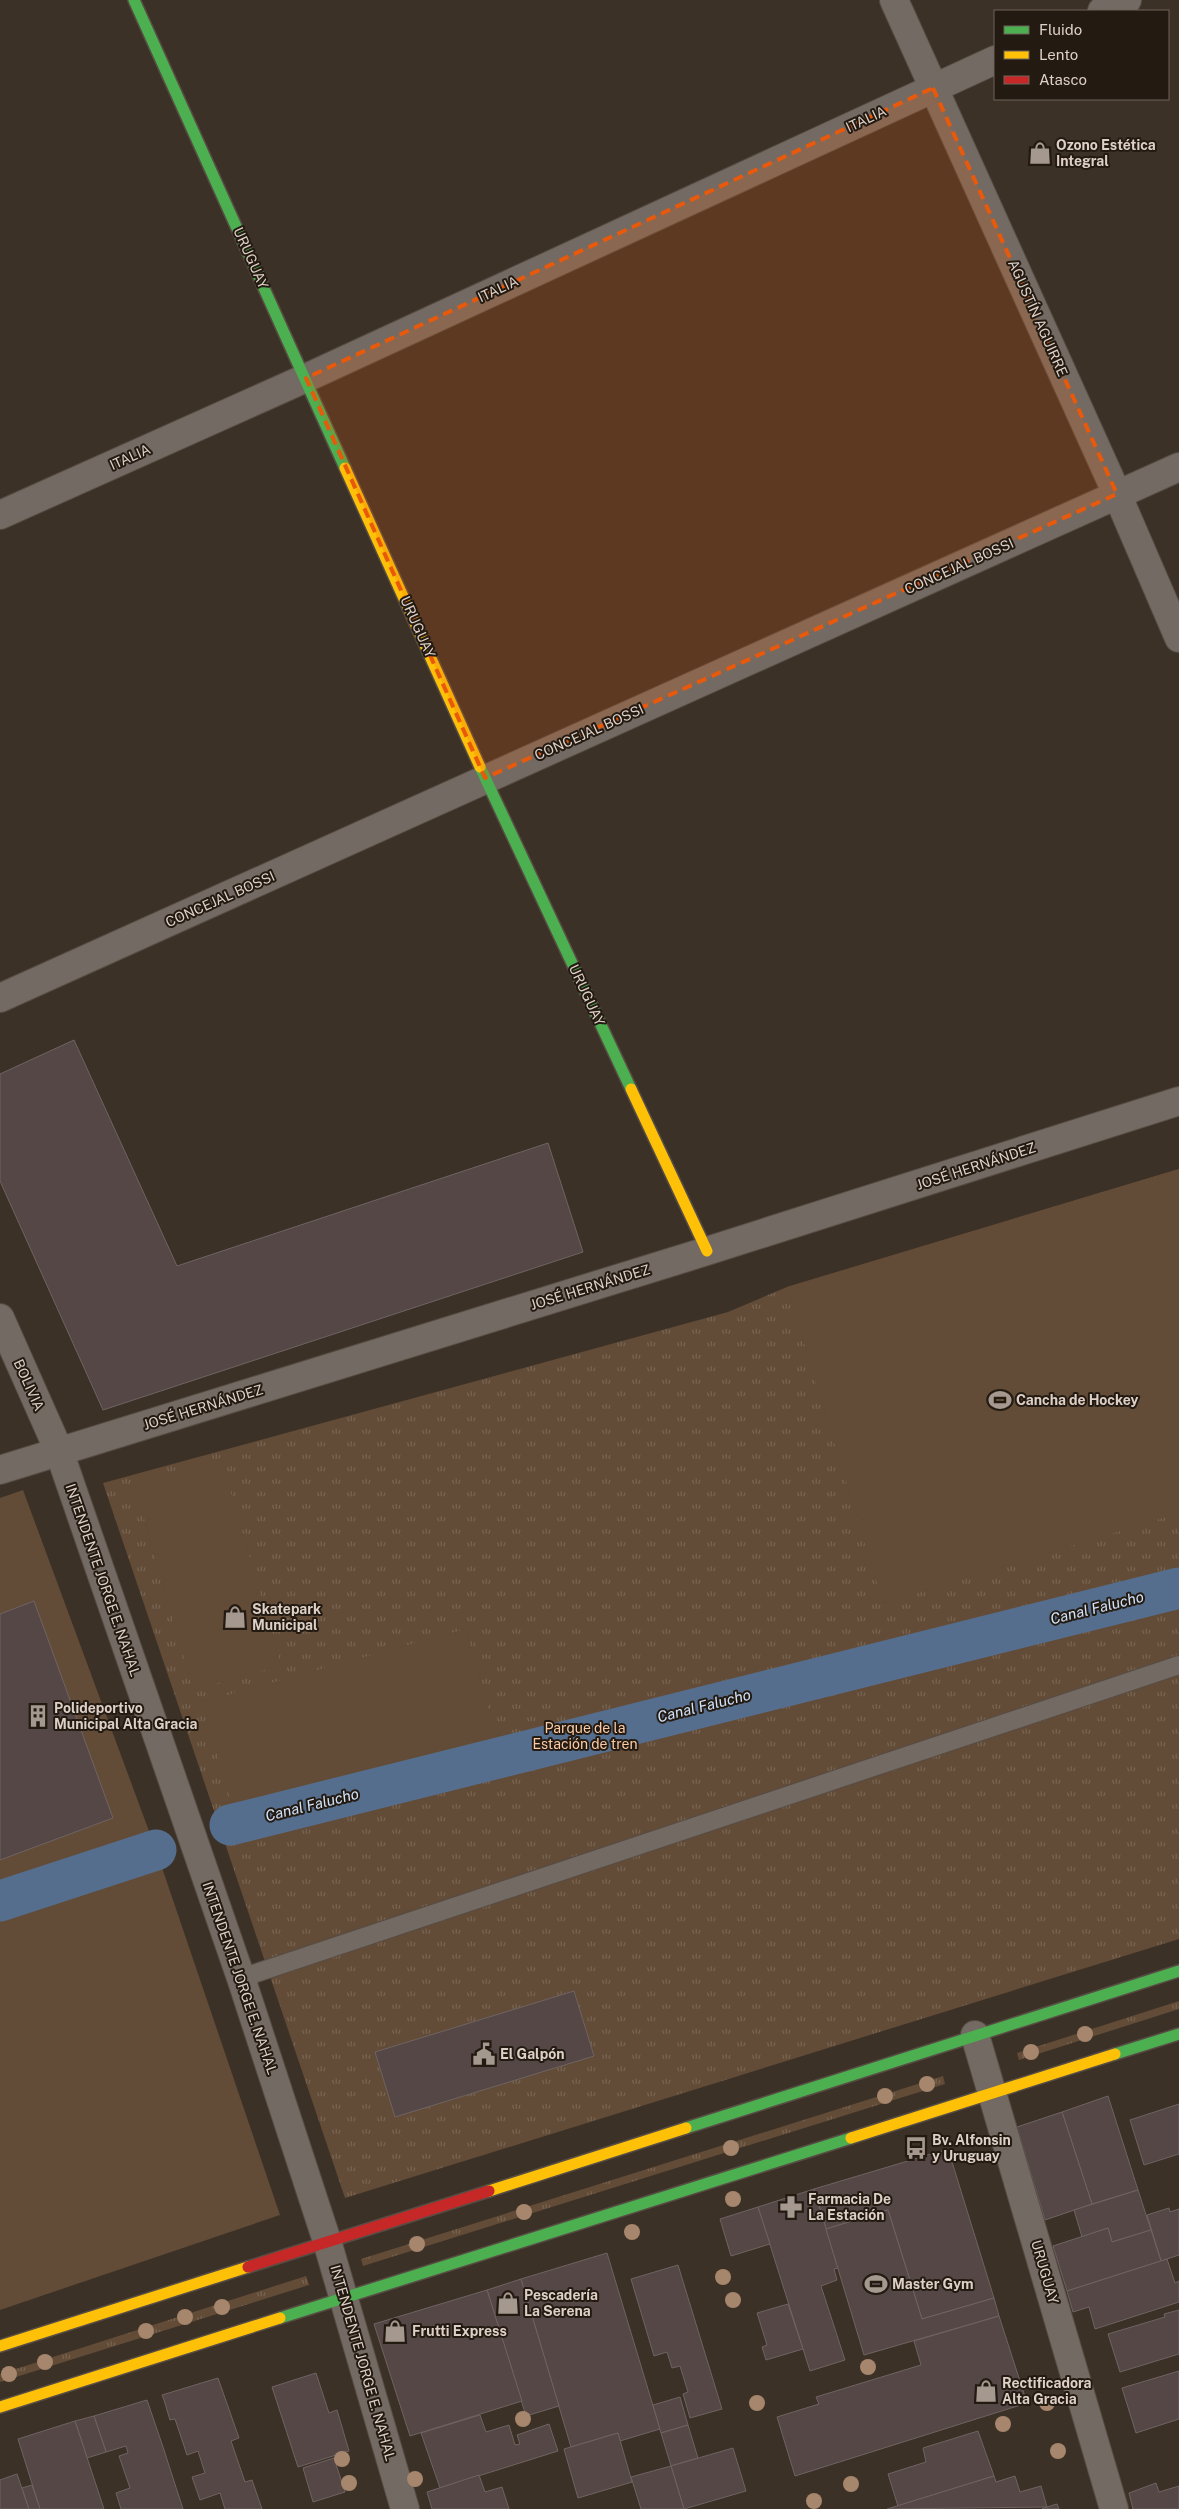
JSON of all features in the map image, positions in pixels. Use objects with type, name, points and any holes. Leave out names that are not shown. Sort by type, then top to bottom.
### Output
[{"type":"main road","name":"URUGUAY","points":[[134,0],[485,778],[708,1251]]},
{"type":"main road","points":[[0,2346],[1179,1971]]},
{"type":"main road","points":[[0,2406],[1179,2034]]},
{"type":"street","name":"AGUSTÍN AGUIRRE","points":[[894,0],[1117,494],[1179,638]]},
{"type":"street","points":[[1104,10],[1126,0]]},
{"type":"street","name":"ITALIA","points":[[0,515],[306,378],[994,60]]},
{"type":"street","name":"CONCEJAL BOSSI","points":[[0,998],[1179,467]]},
{"type":"street","name":"JOSÉ HERNÁNDEZ","points":[[0,1470],[708,1251],[1179,1101]]},
{"type":"street","name":"BOLIVIA","points":[[0,1318],[58,1451]]},
{"type":"street","name":"INTENDENTE JORGE E. NAHAL","points":[[58,1451],[241,1978],[327,2241],[405,2509]]},
{"type":"street","name":"URUGUAY","points":[[975,2035],[994,2093],[1114,2509]]},
{"type":"lane","points":[[241,1978],[1179,1665]]},
{"type":"highlighted area","points":[[933,88],[1117,494],[485,778],[306,378]]},
{"type":"green space","name":"Parque de la Estación de tren","points":[[1179,1169],[1179,1939],[345,2198],[103,1483],[728,1312],[787,1287]]},
{"type":"green space","name":"Cancha de Hockey","points":[[1179,1169],[1179,1513],[883,1603],[787,1287]]},
{"type":"green space","points":[[221,1458],[281,1665],[193,1690],[134,1483]]},
{"type":"green space","points":[[23,1490],[156,1850],[280,2215],[0,2310],[0,1498]]},
{"type":"green space","points":[[466,1629],[497,1740],[234,1813],[203,1702]]},
{"type":"green space","points":[[1179,2001],[1179,2009],[1019,2060],[1017,2053]]},
{"type":"green space","points":[[943,2076],[945,2084],[363,2266],[361,2259]]},
{"type":"green space","points":[[306,2276],[309,2285],[0,2382],[0,2374]]},
{"type":"building","points":[[74,1040],[177,1266],[548,1143],[583,1252],[103,1410],[0,1181],[0,1074]]},
{"type":"building","name":"Polideportivo Municipal Alta Gracia","points":[[34,1601],[113,1818],[0,1860],[0,1614]]},
{"type":"building","name":"El Galpón","points":[[574,1991],[594,2056],[395,2117],[375,2052]]},
{"type":"building","points":[[1108,2096],[1138,2190],[1092,2204],[1062,2112]]},
{"type":"building","points":[[1179,2104],[1179,2154],[1144,2165],[1130,2120]]},
{"type":"building","points":[[1062,2112],[1092,2204],[1045,2220],[1017,2127]]},
{"type":"building","points":[[948,2149],[994,2298],[922,2319],[888,2210],[826,2229],[814,2189]]},
{"type":"building","points":[[814,2189],[838,2268],[834,2269],[837,2280],[821,2286],[845,2360],[810,2371],[758,2207]]},
{"type":"building","points":[[1138,2190],[1151,2230],[1112,2242],[1108,2228],[1082,2237],[1074,2210]]},
{"type":"building","points":[[758,2207],[770,2244],[731,2256],[720,2219]]},
{"type":"building","points":[[1169,2208],[1170,2212],[1179,2209],[1179,2255],[1161,2261],[1147,2215]]},
{"type":"building","points":[[888,2210],[922,2319],[994,2298],[999,2316],[864,2355],[826,2229]]},
{"type":"building","points":[[1108,2228],[1112,2242],[1151,2230],[1161,2261],[1067,2291],[1053,2246]]},
{"type":"building","points":[[607,2253],[660,2429],[620,2441],[618,2433],[571,2447],[521,2279]]},
{"type":"building","points":[[1167,2259],[1175,2283],[1179,2281],[1179,2302],[1095,2329],[1089,2307],[1073,2312],[1067,2291]]},
{"type":"building","points":[[678,2265],[722,2409],[690,2418],[683,2394],[688,2392],[680,2366],[672,2368],[667,2352],[654,2356],[631,2279]]},
{"type":"building","points":[[521,2279],[559,2406],[526,2416],[487,2290]]},
{"type":"building","points":[[487,2290],[522,2401],[410,2436],[374,2324]]},
{"type":"building","points":[[788,2304],[803,2349],[766,2360],[762,2347],[767,2345],[757,2313]]},
{"type":"building","points":[[1179,2310],[1179,2354],[1120,2372],[1108,2334],[1165,2317],[1164,2314]]},
{"type":"building","points":[[999,2316],[1027,2403],[795,2476],[777,2417],[819,2404],[816,2397],[921,2365],[914,2341]]},
{"type":"building","points":[[1179,2371],[1179,2419],[1136,2433],[1122,2388]]},
{"type":"building","points":[[316,2373],[329,2413],[337,2410],[349,2451],[298,2467],[272,2387]]},
{"type":"building","points":[[218,2378],[239,2438],[231,2441],[245,2482],[252,2480],[262,2509],[225,2509],[220,2493],[200,2500],[192,2477],[205,2473],[198,2451],[187,2455],[175,2419],[170,2420],[162,2395]]},
{"type":"building","points":[[680,2397],[688,2425],[661,2433],[653,2405]]},
{"type":"building","points":[[147,2400],[183,2509],[121,2509],[116,2493],[130,2488],[119,2456],[128,2453],[126,2446],[106,2452],[94,2416]]},
{"type":"building","points":[[480,2415],[486,2432],[509,2425],[515,2445],[520,2444],[517,2435],[549,2424],[558,2451],[440,2488],[421,2433]]},
{"type":"building","points":[[94,2416],[106,2452],[87,2458],[75,2421]]},
{"type":"building","points":[[75,2421],[104,2509],[40,2509],[18,2439]]},
{"type":"building","points":[[688,2425],[698,2458],[671,2466],[661,2433]]},
{"type":"building","points":[[978,2431],[994,2476],[898,2506],[888,2474],[926,2462],[923,2448]]},
{"type":"building","points":[[618,2433],[632,2482],[578,2498],[564,2449]]},
{"type":"building","points":[[733,2448],[746,2491],[684,2509],[671,2466]]},
{"type":"building","points":[[334,2458],[345,2492],[313,2502],[303,2468]]},
{"type":"building","points":[[671,2466],[684,2509],[641,2509],[631,2477]]},
{"type":"building","points":[[17,2474],[29,2509],[0,2509],[0,2480]]},
{"type":"building","points":[[479,2475],[485,2492],[502,2487],[509,2509],[432,2509],[427,2492]]},
{"type":"building","points":[[994,2476],[996,2482],[1015,2476],[1020,2492],[1041,2486],[1047,2507],[887,2509]]},
{"type":"building","points":[[1156,2483],[1159,2492],[1179,2486],[1179,2509],[1133,2509],[1129,2493]]},
{"type":"building","points":[[32,2485],[40,2509],[29,2509],[22,2488]]},
{"type":"building","points":[[1057,2504],[1059,2509],[1042,2509],[1047,2507]]},
{"type":"waterway","name":"Canal Falucho","points":[[230,1825],[1179,1588]]},
{"type":"waterway","name":"Canal Falucho","points":[[0,1901],[156,1850]]},
{"type":"traffic: fast","points":[[134,0],[345,468]]},
{"type":"traffic: fast","points":[[480,767],[631,1089]]},
{"type":"traffic: fast","points":[[686,2128],[1179,1971]]},
{"type":"traffic: fast","points":[[1115,2054],[1179,2034]]},
{"type":"traffic: fast","points":[[280,2318],[851,2138]]},
{"type":"traffic: slow","points":[[345,468],[480,767]]},
{"type":"traffic: slow","points":[[631,1089],[707,1251]]},
{"type":"traffic: slow","points":[[851,2138],[1115,2054]]},
{"type":"traffic: slow","points":[[489,2191],[686,2128]]},
{"type":"traffic: slow","points":[[0,2346],[248,2267]]},
{"type":"traffic: slow","points":[[0,2407],[280,2318]]},
{"type":"traffic: jam","points":[[248,2267],[489,2191]]},
{"type":"place","name":"Ozono Estética Integral","points":[[1040,153]]},
{"type":"place","name":"Cancha de Hockey","points":[[1000,1400]]},
{"type":"place","name":"Skatepark Municipal","points":[[235,1617]]},
{"type":"place","name":"Polideportivo Municipal Alta Gracia","points":[[38,1716]]},
{"type":"place","name":"El Galpón","points":[[484,2054]]},
{"type":"place","name":"Bv. Alfonsin y Uruguay","points":[[916,2148]]},
{"type":"place","name":"Farmacia De La Estación","points":[[791,2207]]},
{"type":"place","name":"Master Gym","points":[[876,2284]]},
{"type":"place","name":"Pescadería La Serena","points":[[508,2303]]},
{"type":"place","name":"Frutti Express","points":[[395,2331]]},
{"type":"place","name":"Rectificadora Alta Gracia","points":[[986,2391]]}]
